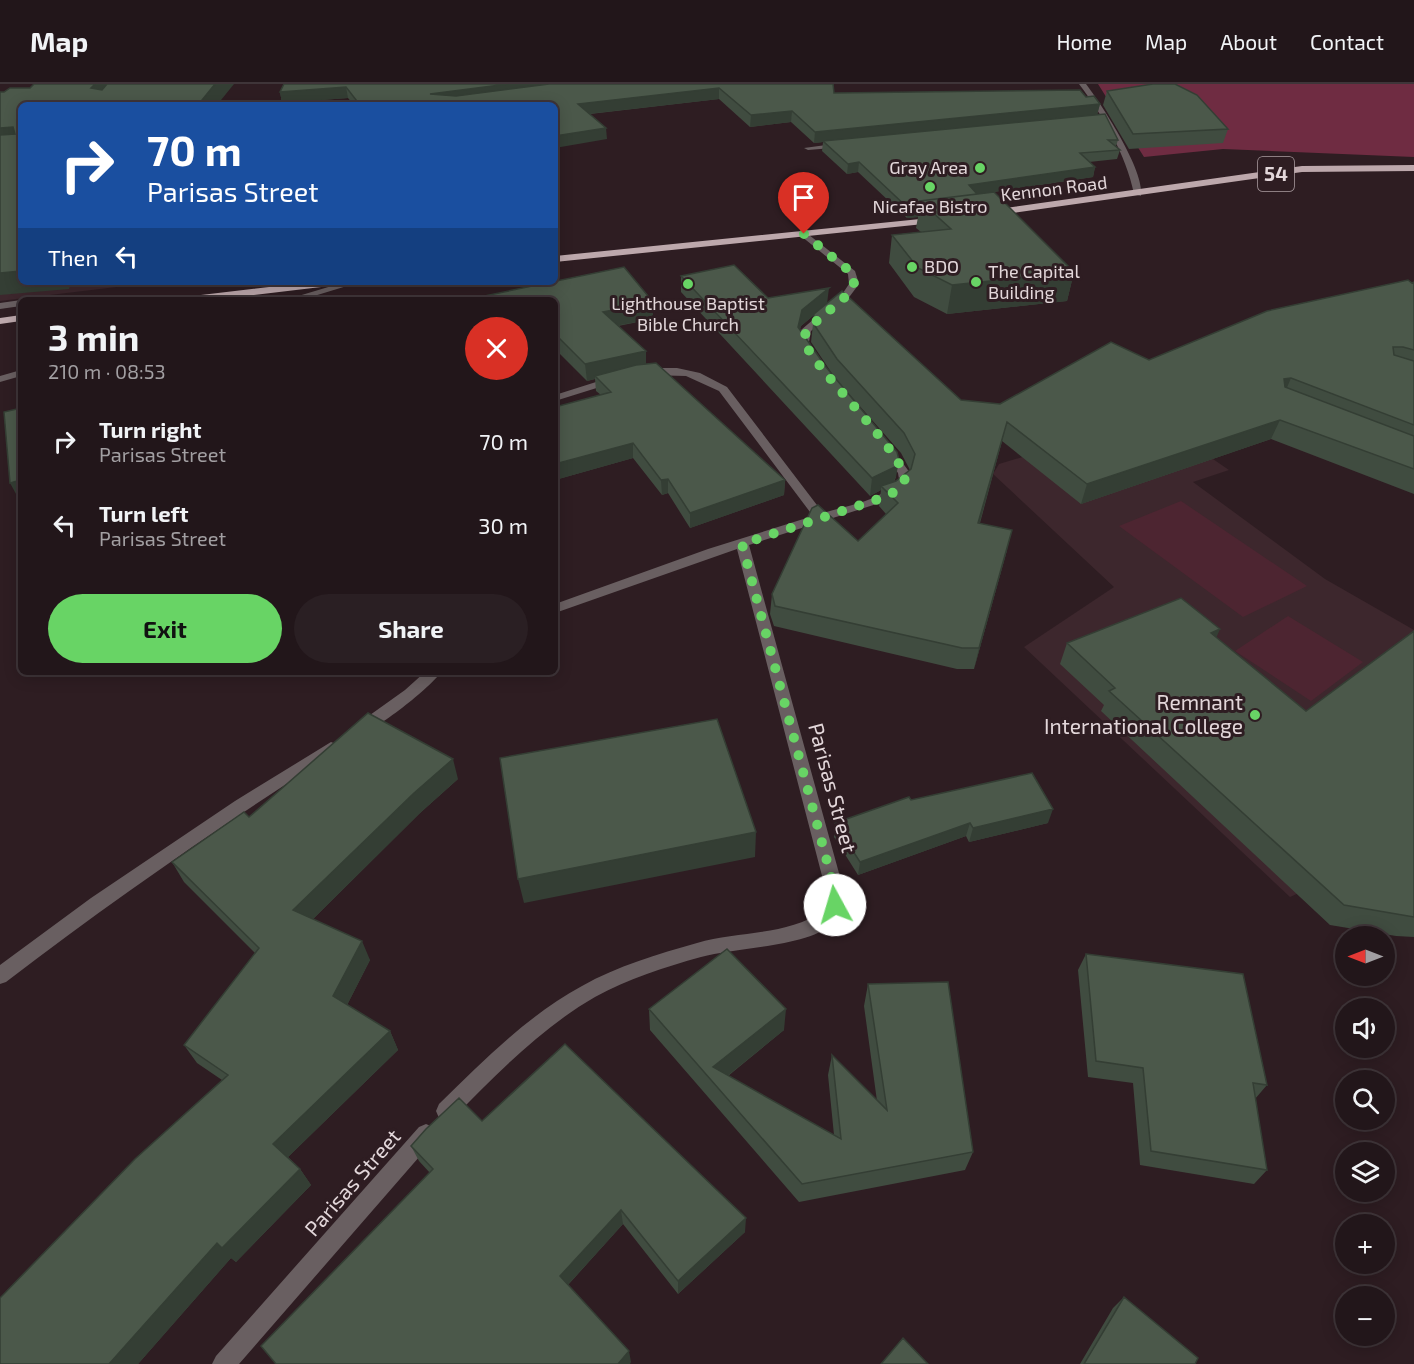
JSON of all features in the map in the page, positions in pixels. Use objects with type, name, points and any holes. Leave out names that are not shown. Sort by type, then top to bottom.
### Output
[{"type":"highway","name":"Kennon Road","points":[[977,215],[1302,170],[1414,168]]},
{"type":"highway","points":[[558,260],[954,218]]},
{"type":"highway","points":[[210,297],[312,285]]},
{"type":"highway","points":[[0,321],[18,318]]},
{"type":"street","points":[[1082,84],[1106,119],[1137,182],[1138,194]]},
{"type":"street","points":[[1094,120],[1106,119]]},
{"type":"street","points":[[808,148],[853,144]]},
{"type":"street","points":[[1137,182],[1159,191]]},
{"type":"street","points":[[804,234],[852,273],[854,284],[844,298],[806,330],[804,342],[815,360]]},
{"type":"street","points":[[301,297],[344,285]]},
{"type":"street","points":[[0,306],[18,303]]},
{"type":"street","points":[[558,397],[600,383],[651,371],[692,373],[709,378],[723,389],[821,518]]},
{"type":"street","points":[[0,379],[18,375]]},
{"type":"street","points":[[558,608],[888,496],[905,479],[904,473],[879,438]]},
{"type":"street","name":"Parisas Street","points":[[224,1364],[447,1110],[526,1035],[563,1007],[613,980],[721,944],[807,930],[831,915],[836,895],[742,544]]},
{"type":"street","points":[[0,976],[106,897],[241,805],[362,728],[410,694],[431,675]]},
{"type":"shaded area","points":[[1098,84],[1414,84],[1414,157],[1223,149],[1144,157]]},
{"type":"shaded area","points":[[0,202],[18,271],[18,285],[133,285],[18,297],[0,301]]},
{"type":"shaded area","name":"Remnant International College","points":[[1153,418],[1229,470],[1193,482],[1325,579],[1414,630],[1414,840],[1290,897],[1024,647],[1114,587],[993,474],[999,464]]},
{"type":"shaded area","points":[[1181,501],[1307,586],[1243,617],[1119,526]]},
{"type":"shaded area","points":[[1288,616],[1363,662],[1311,701],[1235,651]]},
{"type":"building","points":[[34,84],[95,84],[91,88],[102,90],[107,84],[215,84],[200,102],[18,102],[18,271],[0,273],[0,135],[15,134],[13,127],[0,128],[0,92],[10,88],[30,88]]},
{"type":"building","points":[[284,84],[508,84],[430,94],[456,96],[549,84],[833,84],[834,93],[1080,90],[1086,97],[1094,96],[1100,104],[815,132],[792,111],[751,115],[719,88],[578,104],[606,128],[558,136],[558,102],[358,102],[346,87],[280,92]]},
{"type":"building","points":[[1153,84],[1175,84],[1197,95],[1228,129],[1133,134],[1107,91]]},
{"type":"building","points":[[1105,114],[1118,140],[1108,140],[1120,150],[1080,153],[1095,167],[969,185],[977,194],[920,201],[919,207],[908,208],[859,162],[848,164],[823,141]]},
{"type":"building","points":[[994,192],[1074,272],[952,285],[918,268],[892,235],[951,229],[920,201]]},
{"type":"building","points":[[734,265],[768,298],[829,288],[802,310],[798,327],[826,367],[897,452],[899,460],[895,467],[872,478],[681,276]]},
{"type":"building","points":[[624,267],[653,302],[603,312],[646,351],[585,364],[558,337],[558,297],[479,297],[537,285],[558,285],[558,281]]},
{"type":"building","points":[[1408,280],[1414,282],[1414,350],[1393,347],[1394,355],[1414,361],[1414,425],[1291,378],[1284,379],[1285,387],[1414,436],[1414,469],[1280,420],[1087,484],[1007,422],[978,523],[1012,530],[979,648],[962,648],[775,606],[772,594],[812,508],[818,505],[858,541],[898,503],[881,486],[896,481],[911,469],[915,454],[904,433],[837,359],[813,323],[814,314],[842,291],[961,400],[1000,404],[1111,342],[1149,360],[1267,311]]},
{"type":"building","points":[[656,363],[785,480],[690,513],[668,479],[661,480],[633,443],[558,463],[558,406],[611,392],[595,376],[636,365]]},
{"type":"building","points":[[18,409],[18,481],[10,483],[4,412]]},
{"type":"building","points":[[1181,598],[1220,629],[1211,633],[1306,711],[1414,631],[1414,917],[1344,905],[1109,691],[1115,688],[1067,643]]},
{"type":"building","points":[[368,713],[453,759],[414,793],[293,910],[362,941],[333,996],[390,1031],[273,1144],[300,1169],[222,1248],[217,1243],[109,1364],[0,1364],[0,1298],[135,1159],[228,1075],[184,1045],[259,948],[172,862],[244,812],[249,817]]},
{"type":"building","points":[[717,719],[756,832],[518,879],[500,758]]},
{"type":"building","points":[[1032,773],[1053,809],[973,828],[970,823],[860,862],[835,823],[909,797],[911,800]]},
{"type":"building","points":[[727,949],[786,1009],[713,1067],[841,1139],[832,1055],[887,1110],[868,984],[948,982],[973,1152],[802,1184],[649,1009]]},
{"type":"building","points":[[1086,954],[1243,974],[1267,1085],[1253,1083],[1267,1170],[1151,1151],[1143,1068],[1096,1061]]},
{"type":"building","points":[[565,1044],[746,1218],[678,1281],[621,1210],[560,1276],[629,1351],[618,1364],[276,1364],[261,1346],[433,1169],[411,1146],[426,1129],[459,1098],[482,1121]]},
{"type":"building","points":[[1124,1297],[1198,1358],[1195,1364],[1084,1364]]},
{"type":"building","points":[[903,1338],[928,1364],[881,1364]]},
{"type":"place","name":"Gray Area","points":[[980,168]]},
{"type":"place","name":"Nicafae Bistro","points":[[930,187]]},
{"type":"place","name":"BDO","points":[[912,267]]},
{"type":"place","name":"The Capital Building","points":[[976,282]]},
{"type":"place","name":"Lighthouse Baptist Bible Church","points":[[688,284]]},
{"type":"place","name":"Remnant International College","points":[[1255,715]]},
{"type":"route","points":[[804,234],[852,273],[854,284],[844,298],[806,330],[804,342],[809,353],[893,456],[904,473],[905,479],[897,490],[888,496],[742,544],[836,895],[835,905]]}]
